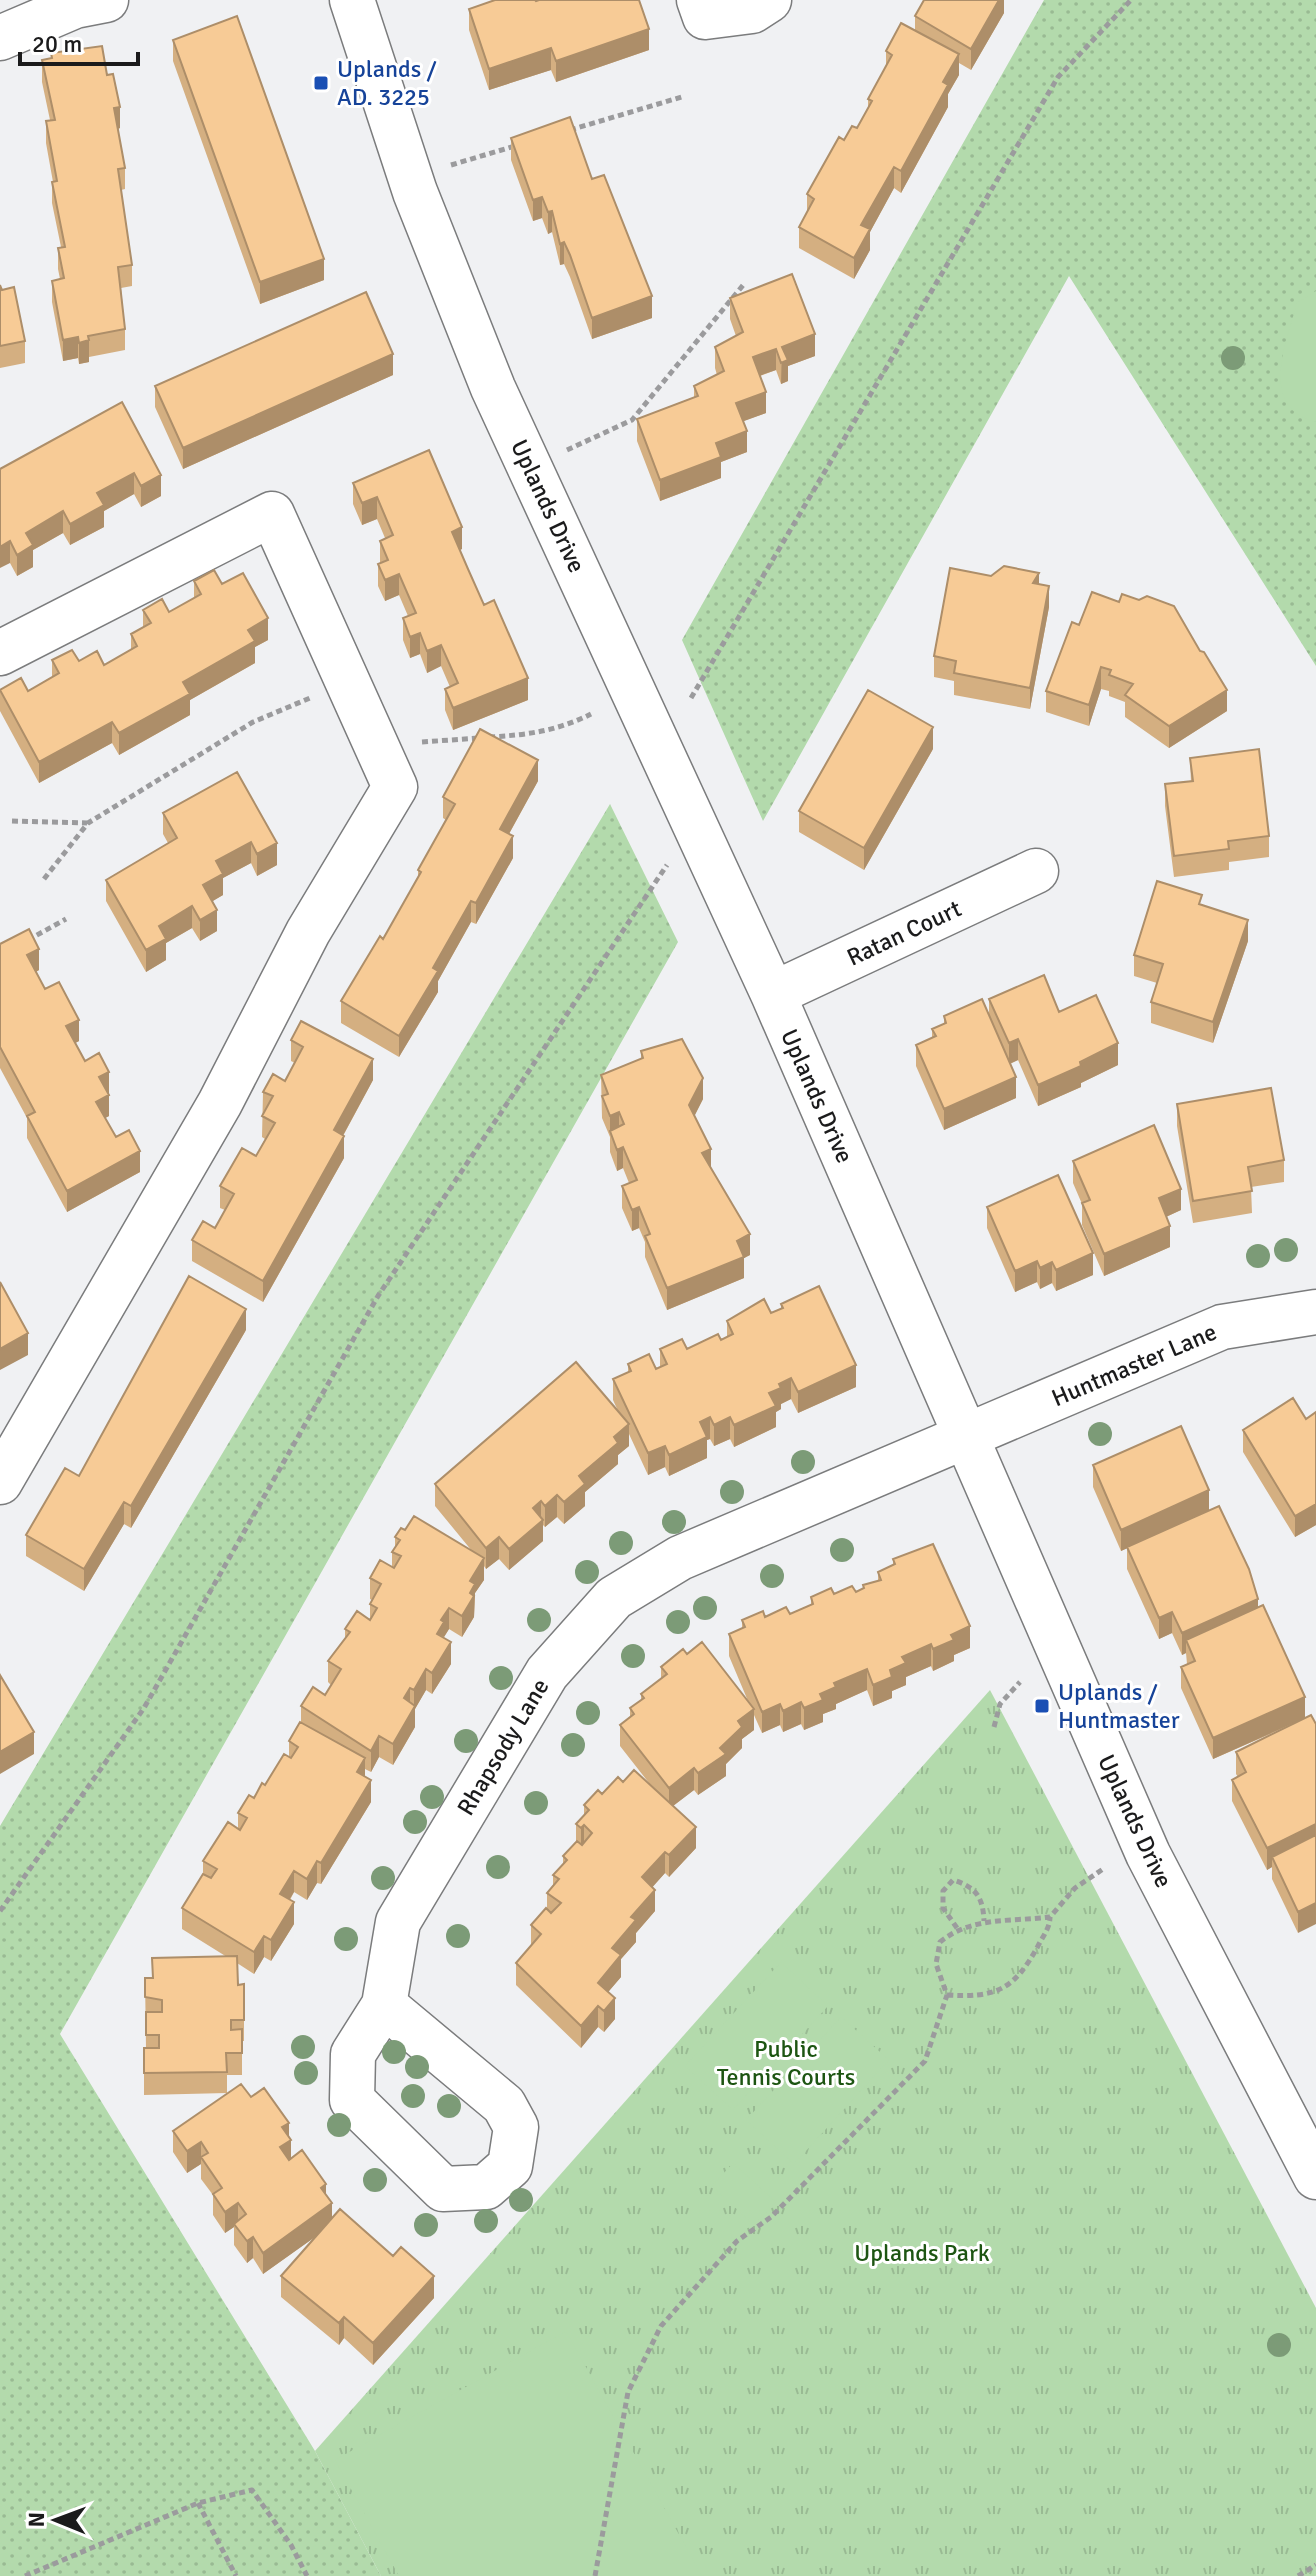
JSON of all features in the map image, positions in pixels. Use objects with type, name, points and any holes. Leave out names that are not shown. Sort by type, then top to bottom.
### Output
[{"type":"street","points":[[0,38],[75,6],[106,0]]},
{"type":"street","name":"Uplands Drive","points":[[352,0],[415,192],[493,388],[773,994],[1148,1854],[1316,2177]]},
{"type":"street","points":[[699,0],[705,17],[752,11],[769,0]]},
{"type":"street","points":[[0,653],[272,514],[395,787],[308,932],[220,1103],[0,1482]]},
{"type":"street","name":"Ratan Court","points":[[773,994],[1036,871]]},
{"type":"street","name":"Huntmaster Lane","points":[[967,1436],[1222,1327],[1312,1312]]},
{"type":"street","name":"Rhapsody Lane","points":[[384,2005],[398,1922],[547,1673],[614,1598],[680,1558],[967,1436]]},
{"type":"path","points":[[691,698],[1058,77],[1131,0]]},
{"type":"path","points":[[566,131],[685,96]]},
{"type":"path","points":[[451,165],[522,144]]},
{"type":"path","points":[[530,467],[632,420],[744,284]]},
{"type":"path","points":[[44,879],[88,823],[253,722],[348,682]]},
{"type":"path","points":[[377,745],[536,734],[564,727],[591,714]]},
{"type":"path","points":[[12,821],[88,823]]},
{"type":"path","points":[[0,1911],[144,1708],[378,1296],[661,872],[699,834]]},
{"type":"path","points":[[26,941],[66,919]]},
{"type":"path","points":[[994,1727],[1000,1704],[1020,1682]]},
{"type":"path","points":[[947,1995],[977,1997],[1002,1991],[1030,1960],[1050,1924],[1050,1917],[1075,1888],[1103,1869]]},
{"type":"path","points":[[957,1928],[943,1908],[943,1891],[953,1880],[970,1885],[983,1901],[984,1921]]},
{"type":"path","points":[[595,2576],[628,2392],[661,2326],[737,2241],[771,2217],[925,2061],[947,1995],[936,1964],[940,1942],[957,1928],[984,1921],[1009,1922],[1050,1917]]},
{"type":"path","points":[[25,2576],[198,2503],[252,2490],[291,2545],[307,2576]]},
{"type":"path","points":[[198,2503],[236,2576]]},
{"type":"path","points":[[1298,2576],[1316,2565]]},
{"type":"green space","points":[[1044,0],[1316,0],[1316,666],[1069,276],[763,821],[682,640]]},
{"type":"green space","points":[[1316,291],[1316,422],[1298,414],[1287,403],[1281,372],[1297,303]]},
{"type":"green space","points":[[610,804],[678,942],[60,2034],[315,2451],[381,2576],[0,2576],[0,1826]]},
{"type":"green space","name":"Uplands Park","points":[[990,1690],[1316,2308],[1316,2576],[381,2576],[315,2451]]},
{"type":"green space","points":[[781,1962],[828,2006],[733,2110],[685,2066]]},
{"type":"green space","points":[[841,2017],[889,2060],[794,2164],[746,2120]]},
{"type":"green space","points":[[733,2163],[776,2202],[754,2225],[712,2186]]},
{"type":"green space","points":[[566,2331],[702,2576],[399,2576],[335,2460]]},
{"type":"building","points":[[495,0],[639,0],[649,29],[556,61],[551,48],[489,69],[469,9]]},
{"type":"building","points":[[924,0],[999,0],[971,49],[915,16]]},
{"type":"building","points":[[237,16],[324,259],[260,282],[173,40]]},
{"type":"building","points":[[901,23],[959,54],[943,82],[948,85],[901,171],[894,167],[861,225],[870,229],[854,258],[799,227],[814,199],[807,194],[839,137],[844,140],[852,126],[857,128],[872,101],[868,99],[892,55],[886,51]]},
{"type":"building","points":[[102,46],[107,75],[113,74],[120,107],[114,108],[125,168],[118,169],[132,265],[118,267],[125,329],[88,336],[89,340],[79,343],[78,337],[63,340],[52,281],[64,278],[58,248],[65,247],[52,182],[57,181],[46,121],[55,120],[42,60],[52,58],[51,53]]},
{"type":"building","points":[[570,117],[592,179],[604,175],[652,296],[592,318],[570,255],[564,242],[560,244],[552,211],[548,212],[542,197],[533,200],[511,138]]},
{"type":"building","points":[[792,274],[815,334],[782,347],[788,360],[781,363],[776,349],[753,357],[766,392],[736,403],[747,431],[716,443],[721,457],[660,480],[637,419],[698,396],[694,386],[724,371],[715,347],[743,332],[730,298]]},
{"type":"building","points":[[0,285],[2,290],[14,287],[25,341],[0,346]]},
{"type":"building","points":[[366,292],[393,354],[183,448],[155,386]]},
{"type":"building","points":[[122,402],[161,475],[141,486],[134,473],[97,493],[104,505],[70,524],[63,511],[26,533],[33,545],[17,555],[10,541],[0,547],[0,469]]},
{"type":"building","points":[[429,450],[462,527],[452,532],[468,569],[484,605],[494,600],[528,678],[453,708],[445,689],[458,683],[441,645],[427,651],[420,633],[410,637],[403,618],[416,613],[399,574],[385,580],[378,564],[388,560],[380,541],[393,535],[377,497],[362,503],[353,483]]},
{"type":"building","points":[[1004,566],[1039,573],[1033,583],[1049,586],[1030,688],[954,673],[956,661],[934,656],[950,568],[991,576]]},
{"type":"building","points":[[214,570],[222,584],[243,573],[268,618],[248,630],[255,641],[183,682],[190,694],[119,733],[112,722],[39,762],[0,690],[21,678],[28,691],[59,673],[52,660],[72,650],[79,661],[97,651],[104,665],[137,646],[131,634],[151,623],[143,610],[162,599],[169,612],[201,594],[194,581]]},
{"type":"building","points":[[1092,592],[1119,602],[1122,594],[1139,600],[1147,596],[1174,606],[1227,690],[1169,726],[1125,695],[1133,684],[1109,675],[1111,670],[1101,667],[1089,705],[1046,691],[1072,622],[1079,625]]},
{"type":"building","points":[[868,690],[933,727],[864,848],[799,811]]},
{"type":"building","points":[[480,729],[538,760],[500,829],[513,836],[476,903],[471,901],[433,968],[438,971],[399,1036],[341,1001],[380,936],[383,939],[421,872],[418,870],[455,804],[443,797]]},
{"type":"building","points":[[1259,749],[1269,836],[1228,841],[1229,849],[1174,856],[1165,784],[1193,781],[1190,758]]},
{"type":"building","points":[[237,772],[277,843],[257,854],[251,842],[216,861],[223,874],[203,885],[217,910],[200,920],[192,906],[159,926],[166,939],[146,950],[106,880],[177,838],[163,813]]},
{"type":"building","points":[[1157,881],[1202,895],[1199,904],[1248,920],[1213,1022],[1151,1002],[1163,964],[1134,955]]},
{"type":"building","points":[[29,929],[39,949],[27,955],[45,989],[59,982],[79,1020],[66,1026],[85,1061],[99,1053],[109,1072],[99,1077],[109,1095],[96,1102],[116,1137],[129,1130],[140,1151],[67,1191],[27,1116],[35,1112],[0,1047],[0,944]]},
{"type":"building","points":[[1044,975],[1059,1012],[1096,995],[1118,1043],[1080,1062],[1081,1066],[1038,1085],[1018,1039],[1009,1043],[989,999]]},
{"type":"building","points":[[982,999],[1016,1077],[944,1109],[916,1045],[936,1036],[932,1029],[946,1023],[944,1016]]},
{"type":"building","points":[[301,1021],[373,1059],[334,1130],[344,1136],[263,1281],[192,1240],[203,1221],[215,1228],[234,1194],[220,1186],[242,1148],[256,1156],[275,1123],[262,1116],[273,1096],[263,1092],[273,1074],[285,1081],[303,1047],[291,1040]]},
{"type":"building","points":[[682,1039],[703,1078],[689,1105],[711,1149],[702,1153],[750,1234],[737,1241],[744,1257],[667,1288],[645,1236],[650,1234],[639,1207],[632,1210],[622,1186],[637,1180],[623,1147],[617,1150],[610,1131],[624,1124],[619,1112],[610,1116],[602,1096],[608,1094],[601,1075],[643,1058],[641,1051]]},
{"type":"building","points":[[1271,1088],[1284,1160],[1248,1167],[1252,1191],[1193,1201],[1177,1104]]},
{"type":"building","points":[[1154,1125],[1181,1189],[1159,1198],[1170,1226],[1104,1254],[1082,1203],[1090,1200],[1073,1161]]},
{"type":"building","points":[[1058,1175],[1093,1253],[1056,1270],[1052,1262],[1040,1268],[1037,1261],[1015,1271],[987,1207]]},
{"type":"building","points":[[189,1276],[246,1309],[131,1506],[124,1502],[84,1569],[26,1535],[65,1468],[79,1476]]},
{"type":"building","points":[[0,1282],[28,1333],[0,1349]]},
{"type":"building","points":[[819,1286],[856,1365],[798,1392],[791,1378],[779,1384],[781,1388],[769,1393],[776,1406],[734,1425],[730,1417],[714,1425],[710,1417],[700,1422],[707,1437],[669,1455],[665,1446],[648,1453],[613,1379],[631,1371],[628,1364],[649,1354],[656,1369],[667,1364],[660,1349],[682,1339],[687,1349],[718,1334],[721,1340],[733,1334],[727,1321],[764,1299],[771,1313],[783,1308],[781,1304]]},
{"type":"building","points":[[576,1362],[629,1424],[614,1437],[618,1443],[579,1476],[585,1484],[564,1502],[557,1495],[545,1506],[541,1501],[533,1508],[543,1520],[509,1549],[499,1537],[486,1548],[435,1484]]},
{"type":"building","points":[[1293,1398],[1306,1419],[1316,1412],[1316,1504],[1295,1516],[1243,1430]]},
{"type":"building","points":[[1181,1426],[1209,1490],[1121,1530],[1093,1465]]},
{"type":"building","points":[[1219,1506],[1249,1569],[1258,1599],[1182,1633],[1172,1612],[1159,1618],[1127,1547]]},
{"type":"building","points":[[414,1516],[484,1558],[470,1581],[475,1584],[470,1593],[474,1596],[462,1616],[449,1608],[441,1620],[444,1622],[437,1634],[451,1642],[432,1673],[426,1669],[414,1690],[410,1688],[404,1698],[415,1706],[393,1744],[379,1736],[371,1751],[301,1706],[313,1687],[325,1695],[341,1669],[328,1661],[350,1632],[345,1629],[357,1611],[370,1620],[377,1608],[370,1604],[381,1584],[370,1578],[380,1560],[394,1568],[401,1556],[392,1552],[400,1540],[395,1537],[401,1528],[405,1530]]},
{"type":"building","points":[[933,1544],[970,1626],[951,1635],[954,1640],[933,1649],[931,1644],[902,1657],[906,1663],[890,1670],[892,1677],[873,1685],[867,1669],[834,1683],[836,1687],[820,1694],[823,1700],[804,1708],[801,1702],[783,1711],[780,1704],[762,1712],[729,1634],[745,1627],[742,1620],[763,1611],[765,1617],[786,1607],[790,1614],[813,1604],[811,1597],[831,1588],[834,1594],[852,1586],[856,1592],[864,1588],[863,1585],[881,1580],[878,1572],[895,1564],[893,1559]]},
{"type":"building","points":[[1263,1605],[1305,1697],[1213,1738],[1181,1667],[1195,1661],[1186,1640]]},
{"type":"building","points":[[702,1642],[754,1709],[738,1721],[742,1727],[720,1748],[726,1754],[698,1773],[694,1768],[669,1788],[620,1725],[634,1714],[630,1708],[644,1698],[641,1694],[667,1674],[661,1667],[683,1649],[687,1654]]},
{"type":"building","points":[[0,1675],[34,1732],[0,1752]]},
{"type":"building","points":[[1311,1715],[1316,1724],[1316,1824],[1267,1848],[1232,1780],[1246,1772],[1236,1752]]},
{"type":"building","points":[[300,1722],[365,1758],[357,1772],[371,1780],[321,1863],[317,1861],[307,1879],[294,1871],[280,1894],[294,1902],[271,1940],[264,1936],[254,1952],[182,1908],[203,1874],[211,1878],[217,1869],[203,1861],[228,1822],[240,1830],[247,1818],[238,1813],[249,1795],[254,1798],[284,1754],[291,1758],[298,1747],[289,1741]]},
{"type":"building","points":[[634,1770],[696,1827],[669,1855],[665,1852],[642,1877],[655,1890],[631,1917],[636,1920],[612,1948],[621,1955],[598,1983],[615,1998],[604,2011],[598,2006],[581,2026],[516,1963],[541,1934],[531,1925],[546,1908],[551,1913],[561,1903],[547,1893],[559,1879],[553,1875],[567,1860],[563,1856],[577,1841],[582,1845],[592,1833],[584,1825],[581,1828],[576,1824],[589,1810],[584,1805],[598,1790],[602,1794],[618,1777],[623,1782]]},
{"type":"building","points":[[1316,1835],[1316,1903],[1298,1912],[1272,1857]]},
{"type":"building","points":[[237,1956],[238,1985],[244,1984],[244,2020],[231,2020],[231,2030],[242,2029],[242,2053],[226,2053],[227,2072],[144,2073],[144,2048],[159,2048],[159,2035],[146,2035],[146,2012],[162,2012],[162,2000],[145,1997],[145,1978],[153,1978],[152,1958]]},
{"type":"building","points":[[241,2084],[251,2097],[264,2088],[289,2123],[282,2127],[291,2140],[280,2147],[289,2160],[302,2150],[326,2184],[321,2188],[332,2203],[263,2253],[253,2237],[247,2241],[234,2224],[246,2214],[238,2203],[225,2212],[213,2194],[222,2188],[201,2157],[208,2153],[201,2142],[187,2151],[173,2131]]},
{"type":"building","points":[[340,2209],[393,2256],[401,2247],[434,2276],[373,2343],[344,2317],[339,2323],[281,2276]]},
{"type":"place","name":"Uplands / AD. 3225","points":[[321,83]]},
{"type":"place","name":"Uplands / Huntmaster","points":[[1042,1706]]},
{"type":"park label","name":"Public Tennis Courts","points":[[786,2063]]}]
